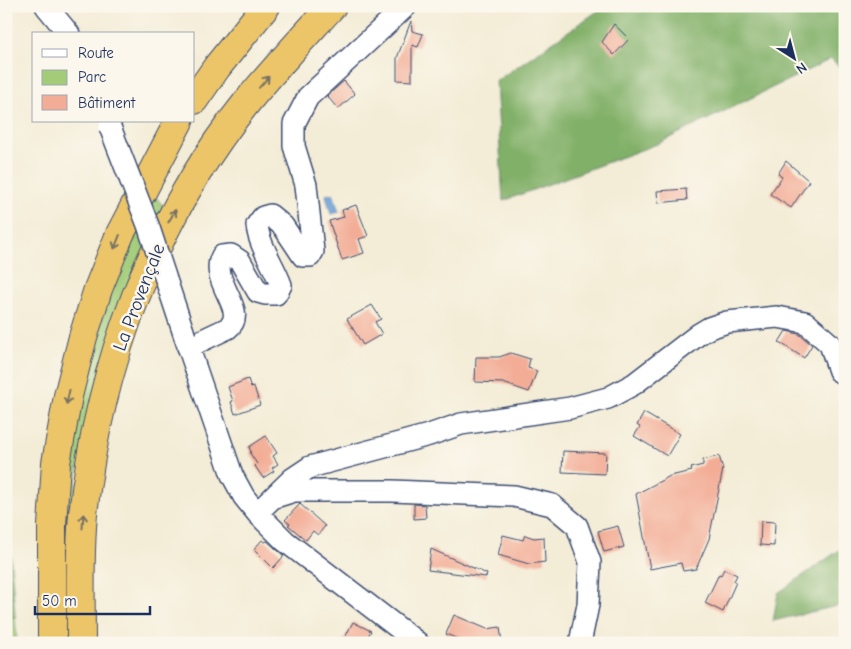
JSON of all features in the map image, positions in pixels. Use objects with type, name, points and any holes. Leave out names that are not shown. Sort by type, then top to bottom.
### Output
[{"type":"highway","points":[[195,99],[217,67],[266,6]]},
{"type":"highway","name":"La Provençale","points":[[81,643],[80,570],[83,516],[90,463],[104,395],[118,347],[143,278],[167,225],[211,152],[246,103],[332,6]]},
{"type":"highway","name":"La Provençale","points":[[52,643],[52,526],[56,463],[68,396],[83,338],[120,234],[178,122]]},
{"type":"street","points":[[46,6],[68,32]]},
{"type":"street","points":[[186,342],[228,328],[234,323],[236,316],[219,273],[218,262],[222,256],[231,255],[240,262],[258,292],[276,294],[281,285],[276,270],[258,236],[257,225],[264,216],[270,215],[283,226],[303,256],[310,256],[313,251],[306,185],[294,146],[294,124],[308,97],[406,6]]},
{"type":"street","points":[[109,124],[148,225],[232,475],[244,497],[286,541],[418,643]]},
{"type":"street","points":[[257,512],[292,479],[310,467],[461,424],[570,408],[608,398],[634,384],[699,334],[709,328],[728,322],[777,317],[805,322],[830,344],[839,371],[845,375]]},
{"type":"street","points":[[275,496],[294,491],[392,491],[514,496],[552,505],[577,526],[590,562],[588,605],[580,643]]},
{"type":"green space","points":[[605,6],[845,6],[845,72],[831,59],[657,144],[503,201],[496,81]]},
{"type":"green space","points":[[153,194],[165,208],[80,454],[66,561],[68,481],[82,390],[109,297]]},
{"type":"green space","points":[[6,495],[15,616],[6,623]]},
{"type":"green space","points":[[845,546],[845,604],[773,621],[778,593]]},
{"type":"green space","points":[[15,616],[17,643],[6,643],[6,623]]},
{"type":"water","points":[[333,193],[339,212],[331,214],[326,195]]},
{"type":"building","points":[[411,21],[412,31],[423,34],[418,47],[412,45],[412,81],[397,80],[397,58]]},
{"type":"building","points":[[614,24],[629,39],[614,55],[602,42]]},
{"type":"building","points":[[344,81],[355,94],[338,109],[327,96]]},
{"type":"building","points":[[786,161],[809,181],[791,208],[770,194],[782,177],[778,174]]},
{"type":"building","points":[[686,189],[687,200],[658,203],[657,191]]},
{"type":"building","points":[[356,205],[368,236],[359,239],[364,253],[342,260],[329,221],[344,217],[342,210]]},
{"type":"building","points":[[372,305],[381,319],[375,322],[382,334],[363,345],[347,319]]},
{"type":"building","points":[[786,331],[799,334],[812,345],[804,358],[779,342]]},
{"type":"building","points":[[511,353],[530,359],[528,368],[537,371],[529,392],[503,383],[475,382],[476,357],[499,357]]},
{"type":"building","points":[[248,379],[251,388],[254,387],[260,405],[235,414],[228,387]]},
{"type":"building","points":[[644,413],[680,434],[667,456],[634,436],[640,427],[637,425]]},
{"type":"building","points":[[266,436],[277,453],[273,456],[278,464],[272,468],[274,471],[263,478],[255,466],[257,464],[250,453],[249,447]]},
{"type":"building","points":[[563,451],[606,453],[605,474],[562,472]]},
{"type":"building","points":[[719,456],[723,469],[709,539],[696,569],[683,571],[681,563],[650,569],[636,494],[670,476],[692,471],[691,468],[703,465],[703,460]]},
{"type":"building","points":[[300,504],[325,526],[318,535],[313,531],[306,540],[288,525],[290,524],[285,520]]},
{"type":"building","points":[[414,504],[425,505],[426,518],[414,519]]},
{"type":"building","points":[[761,521],[775,522],[774,546],[760,545]]},
{"type":"building","points":[[618,526],[624,547],[604,552],[598,531]]},
{"type":"building","points":[[503,535],[523,540],[525,535],[534,538],[544,537],[545,562],[529,564],[498,555]]},
{"type":"building","points":[[262,540],[267,541],[284,556],[273,568],[254,549]]},
{"type":"building","points":[[431,549],[487,574],[486,577],[428,570]]},
{"type":"building","points":[[724,569],[737,575],[734,581],[736,582],[723,612],[705,603],[719,574],[721,575]]},
{"type":"building","points":[[454,615],[487,629],[500,627],[502,643],[467,643],[446,634]]},
{"type":"building","points":[[353,622],[371,631],[364,643],[342,643]]}]
